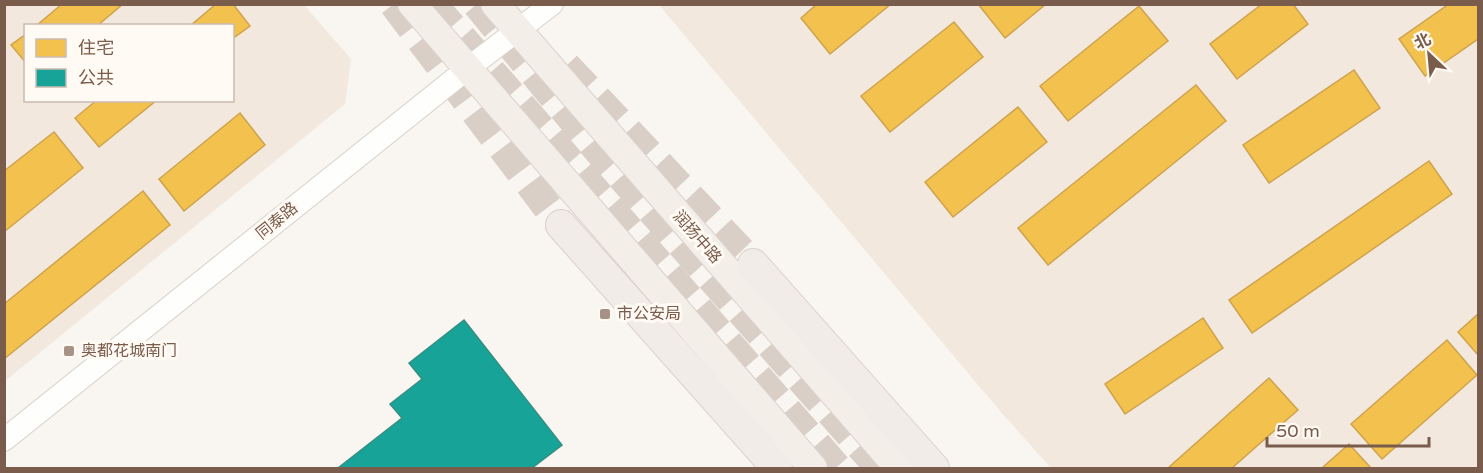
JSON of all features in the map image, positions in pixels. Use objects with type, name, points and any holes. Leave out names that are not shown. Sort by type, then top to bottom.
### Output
[{"type":"highway","points":[[561,225],[777,468]]},
{"type":"highway","points":[[753,264],[934,468]]},
{"type":"main road","points":[[412,4],[813,468]]},
{"type":"main road","name":"润扬中路","points":[[495,4],[899,468]]},
{"type":"street","name":"同泰路","points":[[4,440],[467,69],[552,4]]},
{"type":"shaded area","points":[[5,5],[304,5],[351,59],[345,104],[5,381]]},
{"type":"shaded area","points":[[659,5],[1478,5],[1478,468],[1051,468],[1000,411]]},
{"type":"building: 住宅","points":[[62,4],[123,4],[99,24],[38,24]]},
{"type":"building: 住宅","points":[[216,4],[233,4],[250,26],[234,38],[234,24],[192,24]]},
{"type":"building: 住宅","points":[[817,4],[891,4],[830,54],[801,18]]},
{"type":"building: 住宅","points":[[978,4],[1046,4],[1005,38]]},
{"type":"building: 住宅","points":[[1262,4],[1293,4],[1308,24],[1237,79],[1210,44]]},
{"type":"building: 住宅","points":[[1449,4],[1478,4],[1478,39],[1425,76],[1399,39]]},
{"type":"building: 住宅","points":[[1139,6],[1168,41],[1068,121],[1040,86]]},
{"type":"building: 住宅","points":[[954,22],[983,57],[890,132],[861,96]]},
{"type":"building: 住宅","points":[[24,35],[24,61],[11,45]]},
{"type":"building: 住宅","points":[[1354,70],[1380,108],[1269,183],[1243,145]]},
{"type":"building: 住宅","points":[[1196,85],[1226,121],[1048,265],[1018,228]]},
{"type":"building: 住宅","points":[[95,102],[155,102],[99,147],[75,118]]},
{"type":"building: 住宅","points":[[1018,107],[1047,142],[953,217],[925,182]]},
{"type":"building: 住宅","points":[[240,113],[265,145],[184,211],[159,179]]},
{"type":"building: 住宅","points":[[54,132],[83,168],[4,232],[4,171]]},
{"type":"building: 住宅","points":[[1429,161],[1452,194],[1252,333],[1229,300]]},
{"type":"building: 住宅","points":[[143,191],[170,225],[4,359],[4,304]]},
{"type":"building: 住宅","points":[[1478,314],[1478,355],[1458,332]]},
{"type":"building: 住宅","points":[[1203,318],[1223,348],[1125,414],[1105,384]]},
{"type":"building: 住宅","points":[[1447,340],[1477,375],[1382,459],[1351,424]]},
{"type":"building: 住宅","points":[[1269,378],[1298,410],[1232,468],[1168,468]]},
{"type":"building: 住宅","points":[[1349,444],[1371,468],[1322,468]]},
{"type":"building: 公共","points":[[464,320],[562,445],[532,468],[338,468],[402,418],[390,404],[422,379],[409,363]]},
{"type":"tunnel","points":[[394,4],[561,225]]},
{"type":"tunnel","points":[[432,4],[837,468]]},
{"type":"tunnel","points":[[477,4],[598,150],[880,468]]},
{"type":"tunnel","points":[[566,66],[753,264]]},
{"type":"place","name":"市公安局","points":[[605,314]]},
{"type":"place","name":"奥都花城南门","points":[[69,351]]}]
